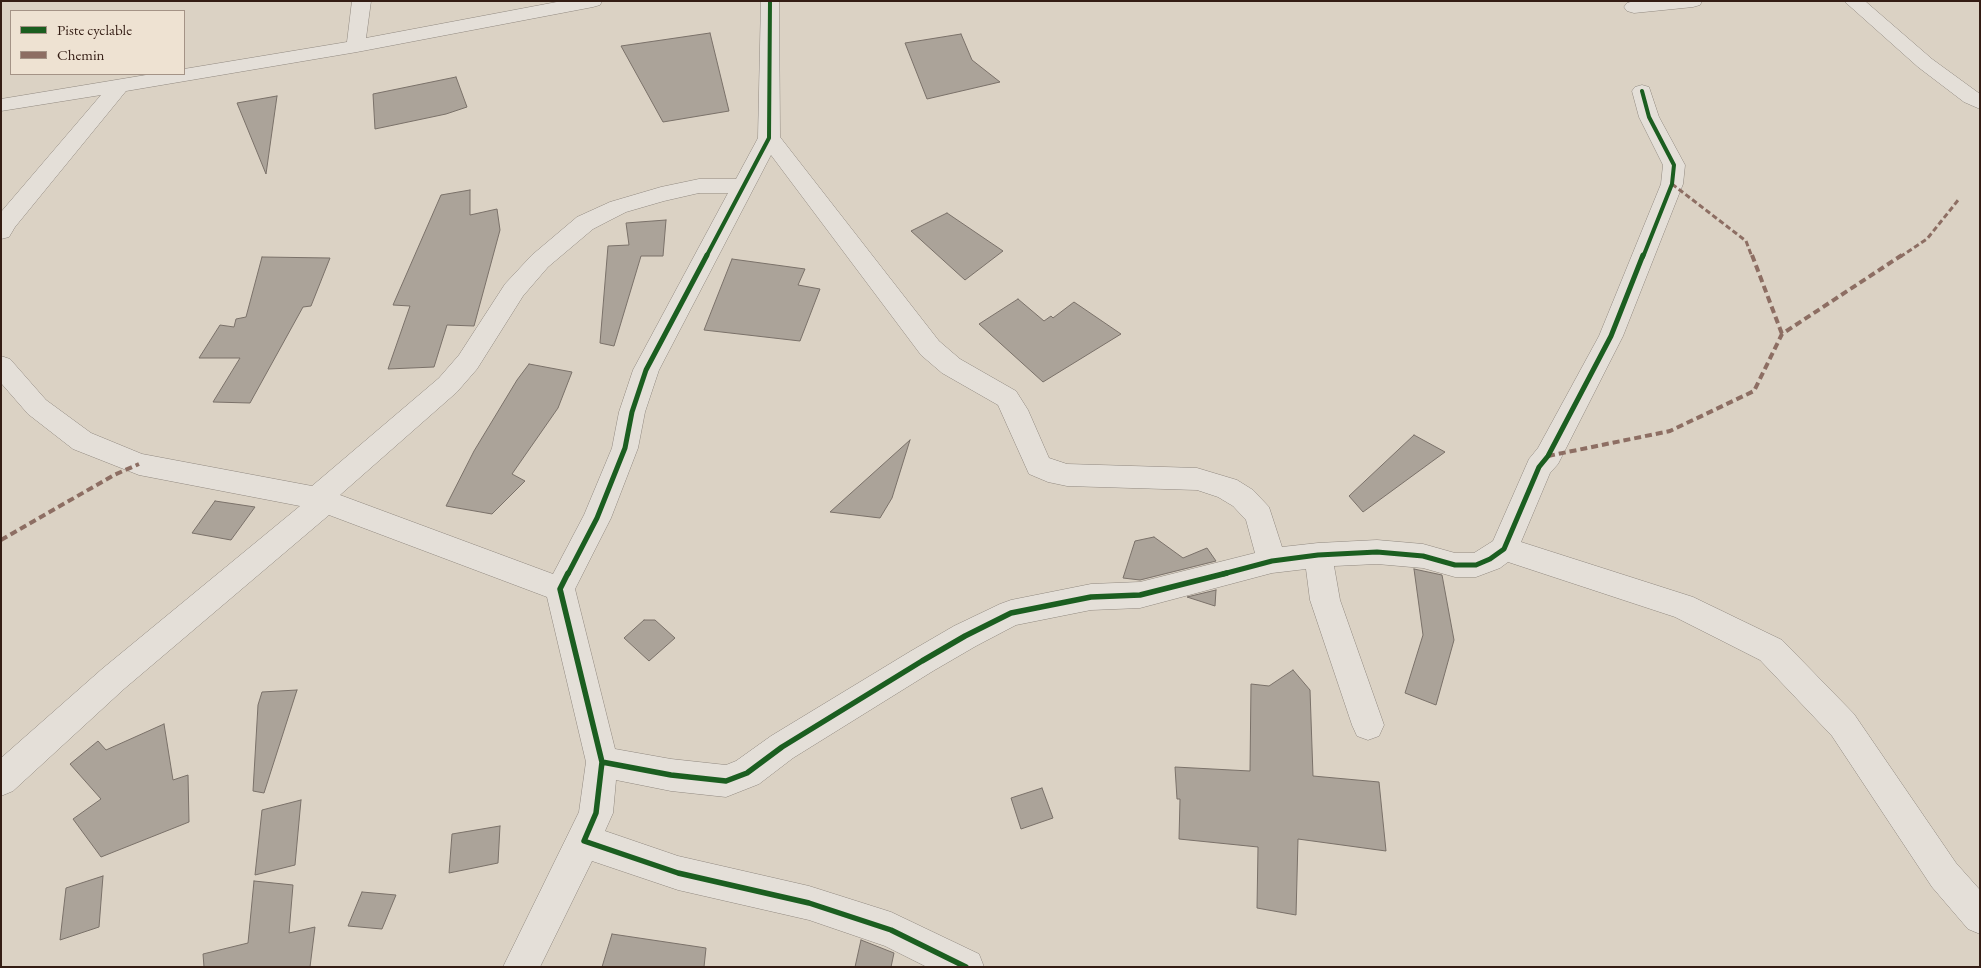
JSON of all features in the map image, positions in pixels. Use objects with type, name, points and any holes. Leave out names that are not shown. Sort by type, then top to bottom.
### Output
[{"type":"street","points":[[357,46],[356,35],[362,1]]},
{"type":"street","points":[[185,75],[357,46],[593,1]]},
{"type":"street","points":[[521,967],[596,813],[602,762],[560,589],[597,518],[625,448],[632,412],[646,370],[769,138],[770,1]]},
{"type":"street","points":[[1634,7],[1692,1]]},
{"type":"street","points":[[1853,1],[1925,62],[1971,98],[1980,102]]},
{"type":"street","points":[[1,105],[184,75]]},
{"type":"street","points":[[1,231],[5,223],[119,86]]},
{"type":"street","points":[[602,762],[671,775],[726,781],[747,773],[782,747],[922,661],[965,636],[1011,613],[1091,597],[1140,594],[1180,586],[1272,561],[1377,552],[1423,556],[1455,565],[1476,565],[1490,559],[1504,549],[1539,467],[1548,456],[1611,336],[1672,184],[1674,165],[1649,117],[1642,91]]},
{"type":"street","points":[[769,138],[930,348],[951,366],[1007,398],[1015,410],[1040,466],[1048,471],[1067,475],[1196,479],[1227,488],[1242,498],[1259,516],[1272,561]]},
{"type":"street","points":[[1,780],[448,385],[468,362],[514,290],[540,261],[585,224],[618,207],[661,194],[699,186],[743,186]]},
{"type":"street","points":[[1,366],[37,407],[82,441],[139,464],[321,499],[560,589]]},
{"type":"street","points":[[1504,549],[1683,606],[1771,650],[1843,725],[1944,875],[1980,917]]},
{"type":"street","points":[[1318,556],[1325,600],[1368,725]]},
{"type":"street","points":[[584,841],[678,874],[809,903],[891,930],[966,967]]},
{"type":"building","points":[[710,33],[729,111],[663,122],[621,46]]},
{"type":"building","points":[[961,34],[972,60],[1000,82],[927,99],[905,43]]},
{"type":"building","points":[[456,77],[467,107],[446,114],[375,129],[373,94]]},
{"type":"building","points":[[277,96],[266,174],[237,103]]},
{"type":"building","points":[[470,190],[470,215],[497,209],[500,230],[474,326],[447,325],[434,367],[388,369],[410,306],[393,305],[441,195]]},
{"type":"building","points":[[947,213],[1003,251],[965,280],[911,231]]},
{"type":"building","points":[[666,220],[663,256],[641,256],[614,346],[600,343],[608,246],[629,245],[626,223]]},
{"type":"building","points":[[262,257],[330,258],[311,306],[303,307],[250,403],[213,402],[240,358],[199,358],[220,325],[234,327],[236,319],[246,317]]},
{"type":"building","points":[[732,259],[805,269],[798,285],[820,289],[800,341],[704,330]]},
{"type":"building","points":[[1018,299],[1044,321],[1051,316],[1053,318],[1074,302],[1121,334],[1043,382],[979,324]]},
{"type":"building","points":[[529,364],[572,372],[558,408],[512,474],[525,481],[492,514],[446,506],[474,451],[517,380]]},
{"type":"building","points":[[1414,435],[1445,452],[1363,512],[1349,496]]},
{"type":"building","points":[[910,440],[892,498],[880,518],[830,512]]},
{"type":"building","points":[[215,501],[255,507],[231,540],[192,533]]},
{"type":"building","points":[[1154,537],[1183,558],[1207,548],[1216,561],[1140,580],[1123,578],[1135,541]]},
{"type":"building","points":[[1414,569],[1442,575],[1454,640],[1436,705],[1405,693],[1423,635]]},
{"type":"building","points":[[1216,590],[1215,606],[1187,597]]},
{"type":"building","points":[[644,620],[655,620],[675,638],[649,661],[624,638]]},
{"type":"building","points":[[1293,670],[1310,690],[1313,776],[1379,782],[1386,851],[1298,839],[1296,915],[1257,908],[1258,847],[1179,839],[1180,799],[1177,799],[1175,767],[1250,771],[1251,684],[1269,686]]},
{"type":"building","points":[[297,690],[264,793],[253,791],[258,705],[262,692]]},
{"type":"building","points":[[164,724],[173,780],[188,775],[189,822],[101,857],[73,819],[101,799],[70,764],[98,741],[106,750]]},
{"type":"building","points":[[1042,788],[1053,818],[1021,829],[1011,798]]},
{"type":"building","points":[[301,800],[295,865],[255,875],[262,810]]},
{"type":"building","points":[[500,826],[498,863],[449,873],[452,834]]},
{"type":"building","points":[[103,876],[99,927],[60,940],[66,888]]},
{"type":"building","points":[[254,881],[293,885],[289,933],[315,927],[310,967],[204,967],[203,954],[248,943]]},
{"type":"building","points":[[362,892],[396,895],[382,929],[348,926]]},
{"type":"building","points":[[612,934],[706,948],[704,967],[602,967]]},
{"type":"building","points":[[861,940],[894,953],[891,967],[855,967]]},
{"type":"marked path","points":[[1672,184],[1746,241],[1782,334]]},
{"type":"marked path","points":[[1548,456],[1670,431],[1754,391],[1782,334],[1927,239],[1959,199]]},
{"type":"marked path","points":[[1,540],[114,475],[139,464]]},
{"type":"cycle path","points":[[770,1],[769,138],[646,370],[632,412],[625,448],[597,518],[560,589],[602,762],[596,813],[584,841],[678,873],[809,903],[891,930],[966,967]]},
{"type":"cycle path","points":[[602,762],[671,775],[726,781],[747,773],[782,747],[922,661],[965,636],[1011,613],[1091,597],[1140,595],[1272,561],[1318,555],[1377,552],[1423,556],[1455,565],[1476,565],[1490,559],[1504,549],[1539,467],[1548,456],[1611,336],[1672,184],[1674,165],[1649,117],[1642,91]]}]
